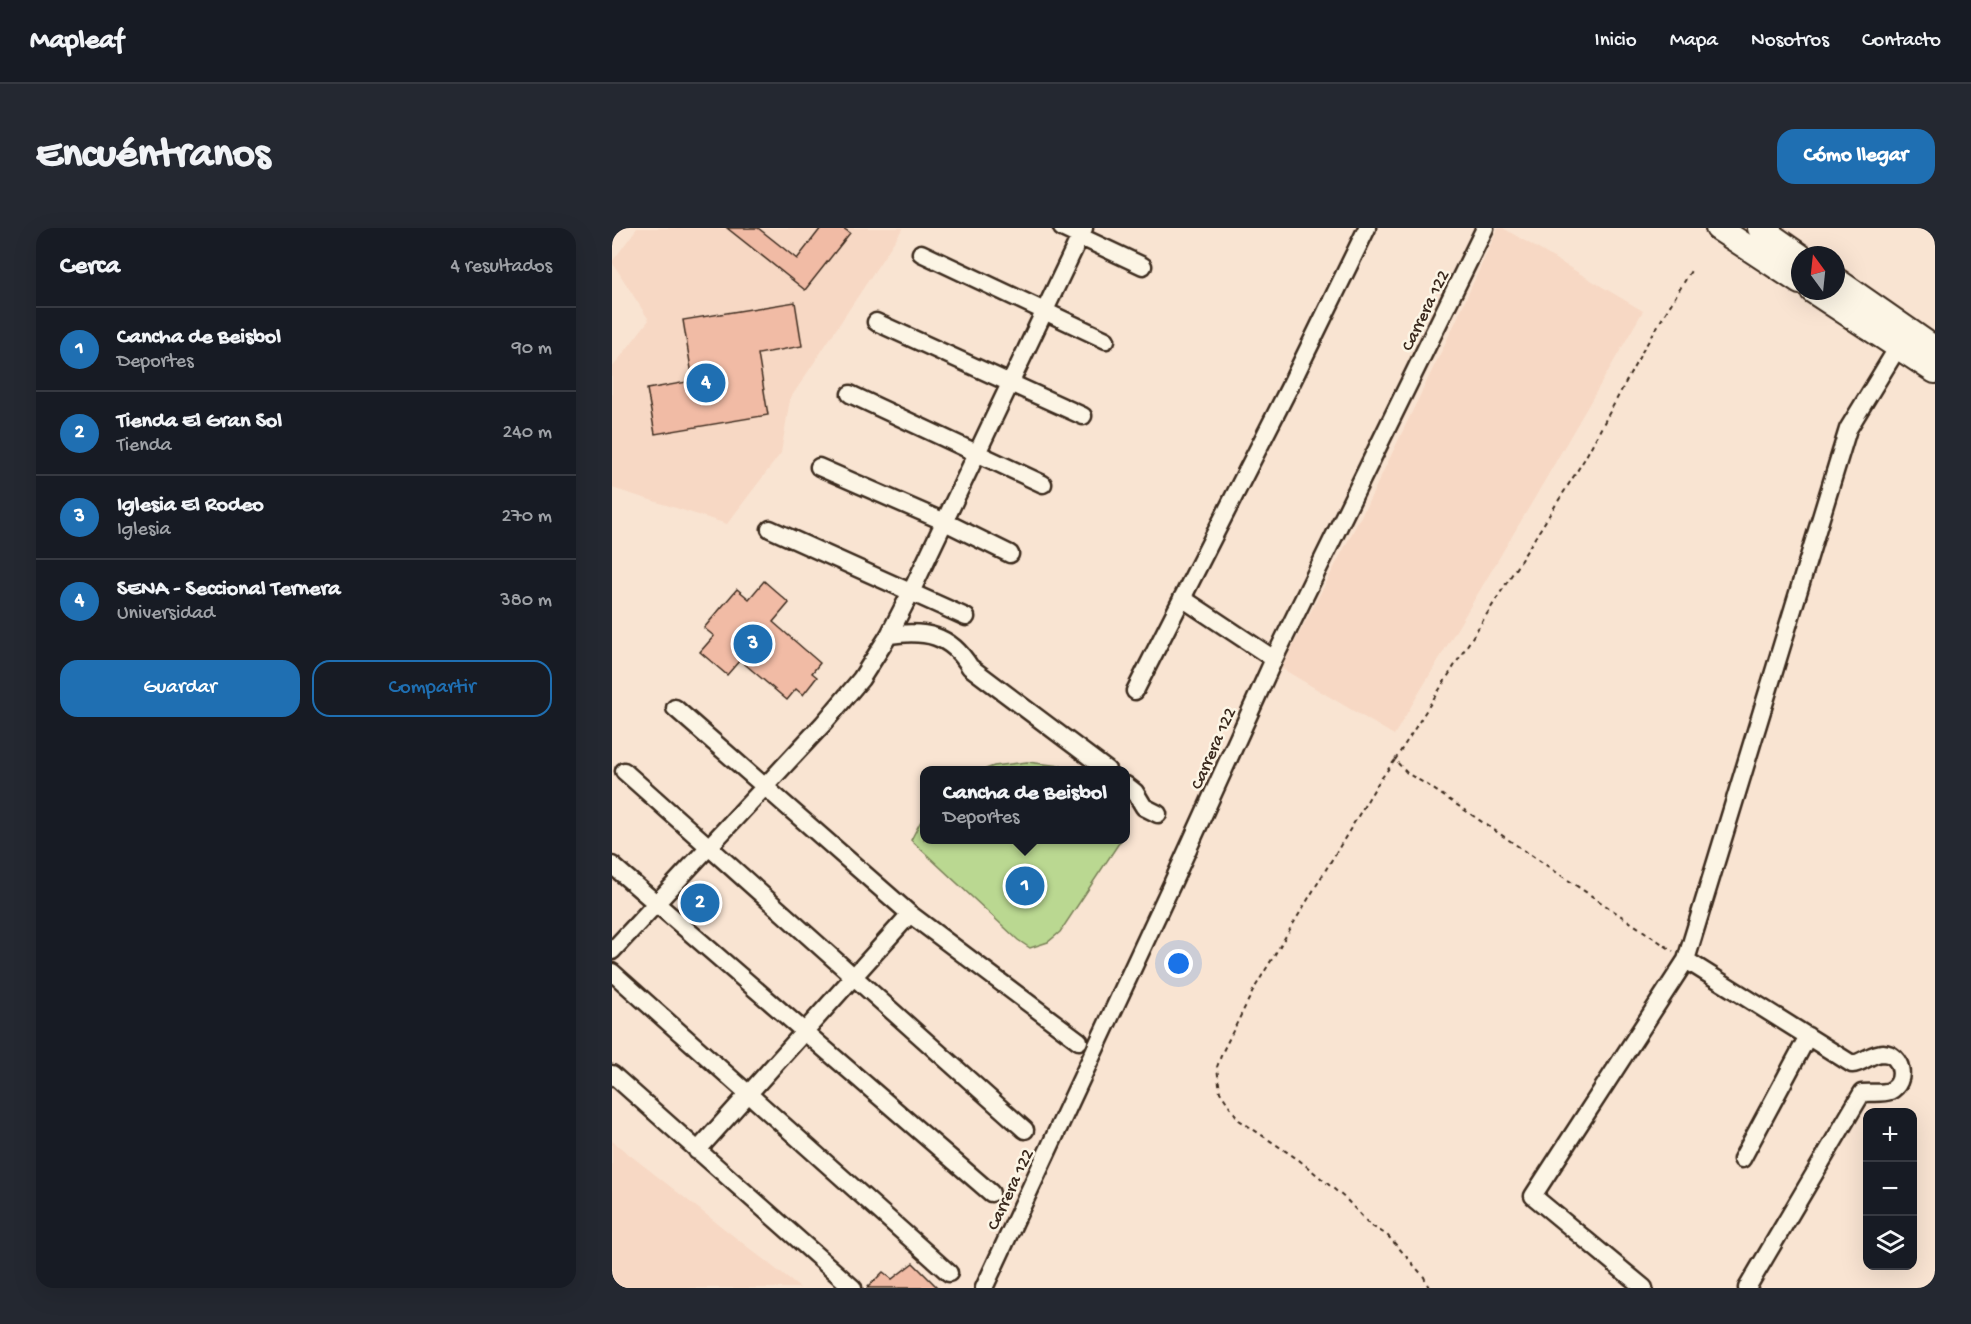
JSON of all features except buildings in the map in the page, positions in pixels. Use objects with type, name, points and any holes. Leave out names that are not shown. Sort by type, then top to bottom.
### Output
[{"type":"highway","points":[[1718,228],[1791,276]]},
{"type":"highway","points":[[1760,228],[1791,250]]},
{"type":"highway","points":[[1845,286],[1935,349]]},
{"type":"highway","points":[[1827,300],[1935,371]]},
{"type":"street","points":[[1062,228],[1082,232],[1143,266]]},
{"type":"street","points":[[1135,691],[1290,386],[1367,228]]},
{"type":"street","name":"Carrera 122","points":[[984,1288],[1172,884],[1274,658],[1485,228]]},
{"type":"street","points":[[612,951],[823,724],[861,679],[889,635],[911,592],[1082,232]]},
{"type":"street","points":[[921,253],[1106,340]]},
{"type":"street","points":[[876,322],[1083,416]]},
{"type":"street","points":[[1644,1288],[1533,1196],[1686,960],[1848,429],[1898,347]]},
{"type":"street","points":[[850,394],[1043,484]]},
{"type":"street","points":[[819,467],[945,522],[1010,554]]},
{"type":"street","points":[[770,529],[966,617]]},
{"type":"street","points":[[1182,598],[1274,658]]},
{"type":"street","points":[[889,635],[910,632],[929,634],[944,639],[960,651],[970,667],[1100,766]]},
{"type":"street","points":[[675,708],[910,914],[1079,1041]]},
{"type":"street","points":[[624,771],[1025,1130]]},
{"type":"street","points":[[1130,788],[1135,792],[1144,807],[1158,814]]},
{"type":"street","points":[[612,865],[991,1193]]},
{"type":"street","points":[[697,1151],[910,914]]},
{"type":"street","points":[[1686,960],[1852,1064],[1858,1074],[1862,1093],[1748,1288]]},
{"type":"street","points":[[612,972],[949,1273]]},
{"type":"street","points":[[1742,1159],[1808,1036]]},
{"type":"street","points":[[1852,1064],[1881,1053],[1891,1055],[1900,1066],[1900,1080],[1891,1090],[1862,1093]]},
{"type":"street","points":[[612,1074],[853,1288]]},
{"type":"path","points":[[1429,1288],[1424,1277],[1398,1247],[1380,1230],[1370,1225],[1346,1199],[1299,1160],[1239,1120],[1221,1092],[1217,1067],[1254,989],[1378,783],[1395,760],[1584,460],[1642,352],[1692,268]]},
{"type":"path","points":[[1395,760],[1408,774],[1686,960]]},
{"type":"shaded area","points":[[637,228],[903,228],[790,399],[781,453],[727,524],[612,488],[612,368],[649,320],[612,262]]},
{"type":"shaded area","points":[[1498,228],[1503,228],[1643,311],[1394,735],[1281,668],[1368,503]]},
{"type":"shaded area","points":[[612,1141],[800,1288],[612,1288]]},
{"type":"green space","points":[[1027,762],[1061,766],[994,766]]},
{"type":"green space","points":[[920,823],[920,844],[1118,844],[1060,932],[1048,942],[1030,948],[1018,940],[911,840]]},
{"type":"place","name":"SENA - Seccional Ternera","points":[[706,383]]},
{"type":"place","name":"Iglesia El Rodeo","points":[[753,644]]},
{"type":"place","name":"Cancha de Beisbol","points":[[1025,886]]},
{"type":"place","name":"Tienda El Gran Sol","points":[[700,903]]}]
